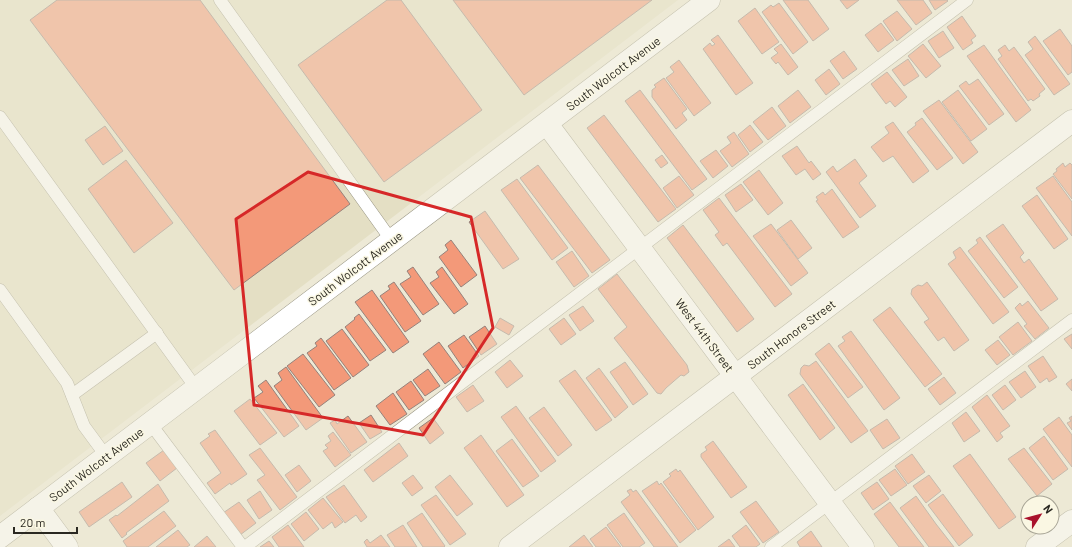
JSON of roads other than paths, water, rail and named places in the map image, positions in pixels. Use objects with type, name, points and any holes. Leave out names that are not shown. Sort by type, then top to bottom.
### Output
[{"type":"street","name":"South Wolcott Avenue","points":[[0,537],[710,0]]},
{"type":"street","name":"South Honore Street","points":[[510,547],[1072,121]]},
{"type":"street","name":"West 44th Street","points":[[547,124],[863,547]]},
{"type":"street","points":[[38,508],[66,547]]},
{"type":"street","points":[[1037,547],[1072,520]]},
{"type":"lane","points":[[220,0],[392,241]]},
{"type":"lane","points":[[150,423],[244,547],[967,0]]},
{"type":"lane","points":[[0,117],[196,388]]},
{"type":"lane","points":[[0,290],[67,383],[84,426],[106,456]]},
{"type":"lane","points":[[771,547],[1072,320]]},
{"type":"lane","points":[[72,395],[157,333]]}]
